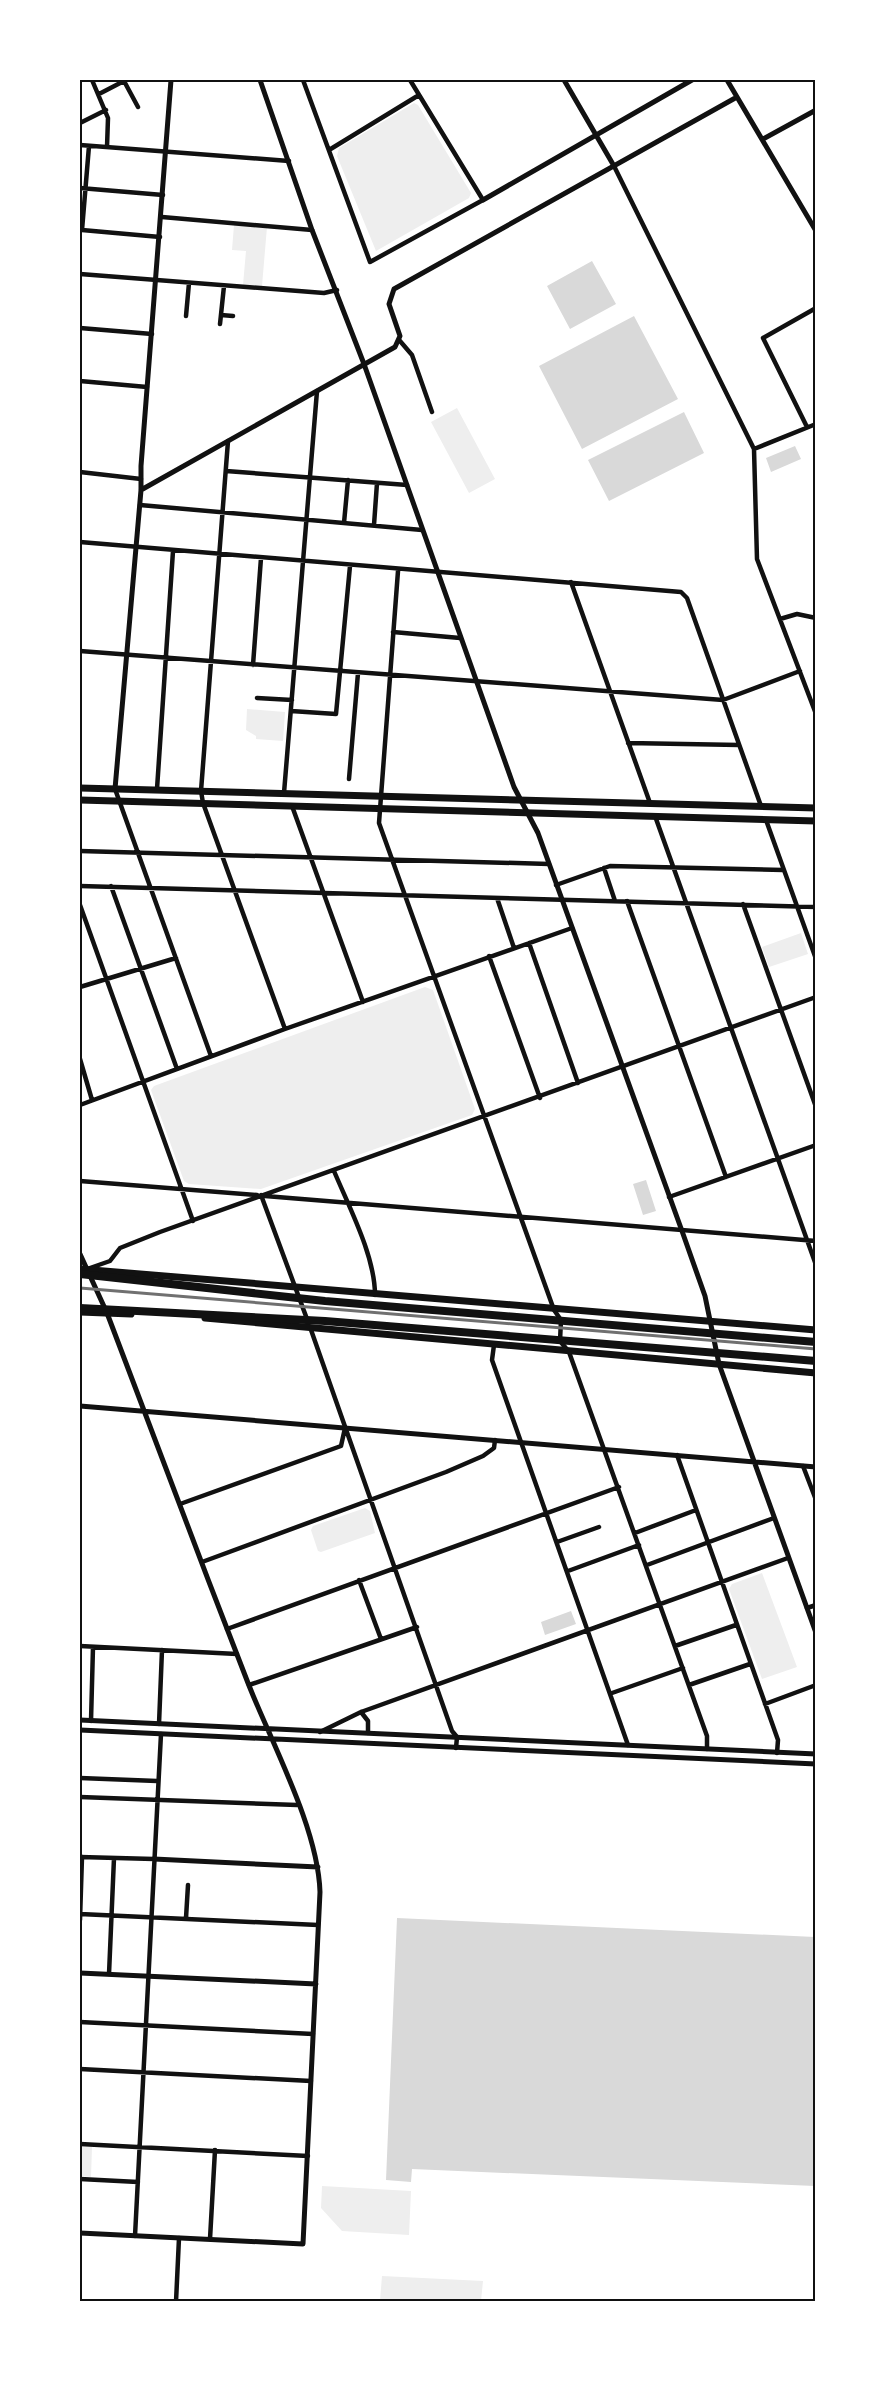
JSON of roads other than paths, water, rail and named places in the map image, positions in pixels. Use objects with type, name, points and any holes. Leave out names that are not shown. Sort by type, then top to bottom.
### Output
[{"type":"highway","points":[[82,1271],[336,1302],[816,1342]]},
{"type":"highway","points":[[80,1310],[336,1322],[816,1361]]},
{"type":"main road","points":[[80,788],[816,808]]},
{"type":"main road","points":[[80,800],[816,821]]},
{"type":"main road","points":[[82,1271],[816,1330]]},
{"type":"main road","points":[[80,1310],[204,1318],[816,1373]]},
{"type":"street","points":[[92,80],[108,118],[107,147]]},
{"type":"street","points":[[171,80],[140,506],[116,789],[211,1056]]},
{"type":"street","points":[[260,80],[290,161],[312,230],[337,290],[359,357],[364,364],[476,682],[520,800],[538,833],[682,1231],[711,1322],[719,1364],[816,1633]]},
{"type":"street","points":[[303,80],[370,262],[692,80]]},
{"type":"street","points":[[410,80],[483,200]]},
{"type":"street","points":[[564,80],[614,166],[754,449],[757,559],[813,701],[816,714]]},
{"type":"street","points":[[727,80],[816,231]]},
{"type":"street","points":[[99,94],[124,81],[138,106]]},
{"type":"street","points":[[329,150],[419,95]]},
{"type":"street","points":[[432,412],[411,355],[400,341],[389,304],[394,289],[737,97]]},
{"type":"street","points":[[80,123],[105,110]]},
{"type":"street","points":[[763,139],[816,110]]},
{"type":"street","points":[[80,145],[290,161]]},
{"type":"street","points":[[89,146],[81,230],[160,237]]},
{"type":"street","points":[[80,188],[163,195]]},
{"type":"street","points":[[162,216],[312,230]]},
{"type":"street","points":[[80,274],[324,293],[337,290]]},
{"type":"street","points":[[186,316],[189,283]]},
{"type":"street","points":[[220,324],[224,286]]},
{"type":"street","points":[[807,427],[764,338],[816,308]]},
{"type":"street","points":[[221,315],[233,316]]},
{"type":"street","points":[[80,328],[152,334]]},
{"type":"street","points":[[141,490],[394,347],[400,341]]},
{"type":"street","points":[[80,381],[147,387]]},
{"type":"street","points":[[284,794],[316,391]]},
{"type":"street","points":[[754,449],[816,424]]},
{"type":"street","points":[[228,441],[201,791],[203,803],[285,1029]]},
{"type":"street","points":[[226,471],[407,485]]},
{"type":"street","points":[[80,472],[141,479]]},
{"type":"street","points":[[344,523],[348,480]]},
{"type":"street","points":[[374,525],[377,483]]},
{"type":"street","points":[[140,506],[422,530]]},
{"type":"street","points":[[80,542],[398,571],[571,582],[675,591],[684,594],[761,806]]},
{"type":"street","points":[[157,789],[173,551]]},
{"type":"street","points":[[253,665],[261,558]]},
{"type":"street","points":[[291,711],[336,714],[342,672],[350,566]]},
{"type":"street","points":[[398,571],[378,823],[554,1310],[561,1320],[560,1341],[569,1352],[619,1487],[707,1736],[707,1749]]},
{"type":"street","points":[[571,582],[650,803]]},
{"type":"street","points":[[780,619],[797,614],[816,618]]},
{"type":"street","points":[[393,632],[460,638]]},
{"type":"street","points":[[80,651],[723,700],[800,671]]},
{"type":"street","points":[[349,779],[358,673]]},
{"type":"street","points":[[257,698],[292,700]]},
{"type":"street","points":[[628,743],[739,745]]},
{"type":"street","points":[[292,806],[363,1002]]},
{"type":"street","points":[[655,816],[816,1265]]},
{"type":"street","points":[[766,819],[816,958]]},
{"type":"street","points":[[80,851],[549,864]]},
{"type":"street","points":[[556,885],[610,866],[783,870]]},
{"type":"street","points":[[604,868],[615,901]]},
{"type":"street","points":[[80,886],[816,907]]},
{"type":"street","points":[[111,886],[177,1069]]},
{"type":"street","points":[[497,898],[514,948]]},
{"type":"street","points":[[627,902],[726,1177]]},
{"type":"street","points":[[743,904],[816,1107]]},
{"type":"street","points":[[80,905],[193,1221]]},
{"type":"street","points":[[80,1105],[285,1029],[572,928]]},
{"type":"street","points":[[529,943],[578,1083]]},
{"type":"street","points":[[489,956],[540,1098]]},
{"type":"street","points":[[80,987],[176,958]]},
{"type":"street","points":[[82,1271],[110,1261],[120,1248],[261,1195],[540,1098],[816,997]]},
{"type":"street","points":[[80,1059],[92,1100]]},
{"type":"street","points":[[669,1197],[816,1145]]},
{"type":"street","points":[[334,1171],[375,1280],[375,1295]]},
{"type":"street","points":[[80,1181],[816,1241]]},
{"type":"street","points":[[261,1195],[373,1500],[452,1731],[457,1737],[456,1748]]},
{"type":"street","points":[[80,1254],[82,1271],[107,1313],[249,1686],[272,1739],[318,1867],[316,1984],[303,2244],[80,2234]]},
{"type":"street","points":[[494,1345],[492,1360],[612,1693],[628,1745]]},
{"type":"street","points":[[80,1406],[816,1467]]},
{"type":"street","points":[[180,1504],[341,1446],[345,1428]]},
{"type":"street","points":[[202,1562],[373,1500],[483,1456],[494,1448],[495,1440]]},
{"type":"street","points":[[677,1455],[778,1740],[777,1753]]},
{"type":"street","points":[[803,1466],[816,1500]]},
{"type":"street","points":[[227,1629],[619,1487]]},
{"type":"street","points":[[635,1533],[696,1510]]},
{"type":"street","points":[[647,1565],[774,1518]]},
{"type":"street","points":[[558,1542],[599,1527]]},
{"type":"street","points":[[568,1571],[639,1545]]},
{"type":"street","points":[[320,1732],[362,1712],[788,1558]]},
{"type":"street","points":[[359,1580],[381,1639]]},
{"type":"street","points":[[807,1608],[816,1605]]},
{"type":"street","points":[[675,1646],[736,1625]]},
{"type":"street","points":[[249,1686],[417,1627]]},
{"type":"street","points":[[80,1646],[237,1654]]},
{"type":"street","points":[[91,1720],[93,1647]]},
{"type":"street","points":[[159,1724],[162,1650]]},
{"type":"street","points":[[689,1685],[750,1664]]},
{"type":"street","points":[[612,1693],[683,1668]]},
{"type":"street","points":[[765,1704],[816,1685]]},
{"type":"street","points":[[362,1712],[368,1721],[368,1733]]},
{"type":"street","points":[[80,1720],[816,1755]]},
{"type":"street","points":[[80,1730],[816,1764]]},
{"type":"street","points":[[135,2236],[161,1734]]},
{"type":"street","points":[[80,1778],[157,1781]]},
{"type":"street","points":[[80,1797],[297,1805]]},
{"type":"street","points":[[80,1920],[81,1857],[318,1867]]},
{"type":"street","points":[[109,1974],[114,1858]]},
{"type":"street","points":[[186,1918],[188,1885]]},
{"type":"street","points":[[80,1914],[318,1925]]},
{"type":"street","points":[[80,1973],[316,1984]]},
{"type":"street","points":[[80,2022],[313,2034]]},
{"type":"street","points":[[80,2069],[311,2081]]},
{"type":"street","points":[[80,2144],[308,2156]]},
{"type":"street","points":[[210,2239],[215,2150]]},
{"type":"street","points":[[80,2179],[138,2182]]},
{"type":"street","points":[[176,2301],[179,2238]]},
{"type":"railway","points":[[80,1288],[816,1349]]}]
